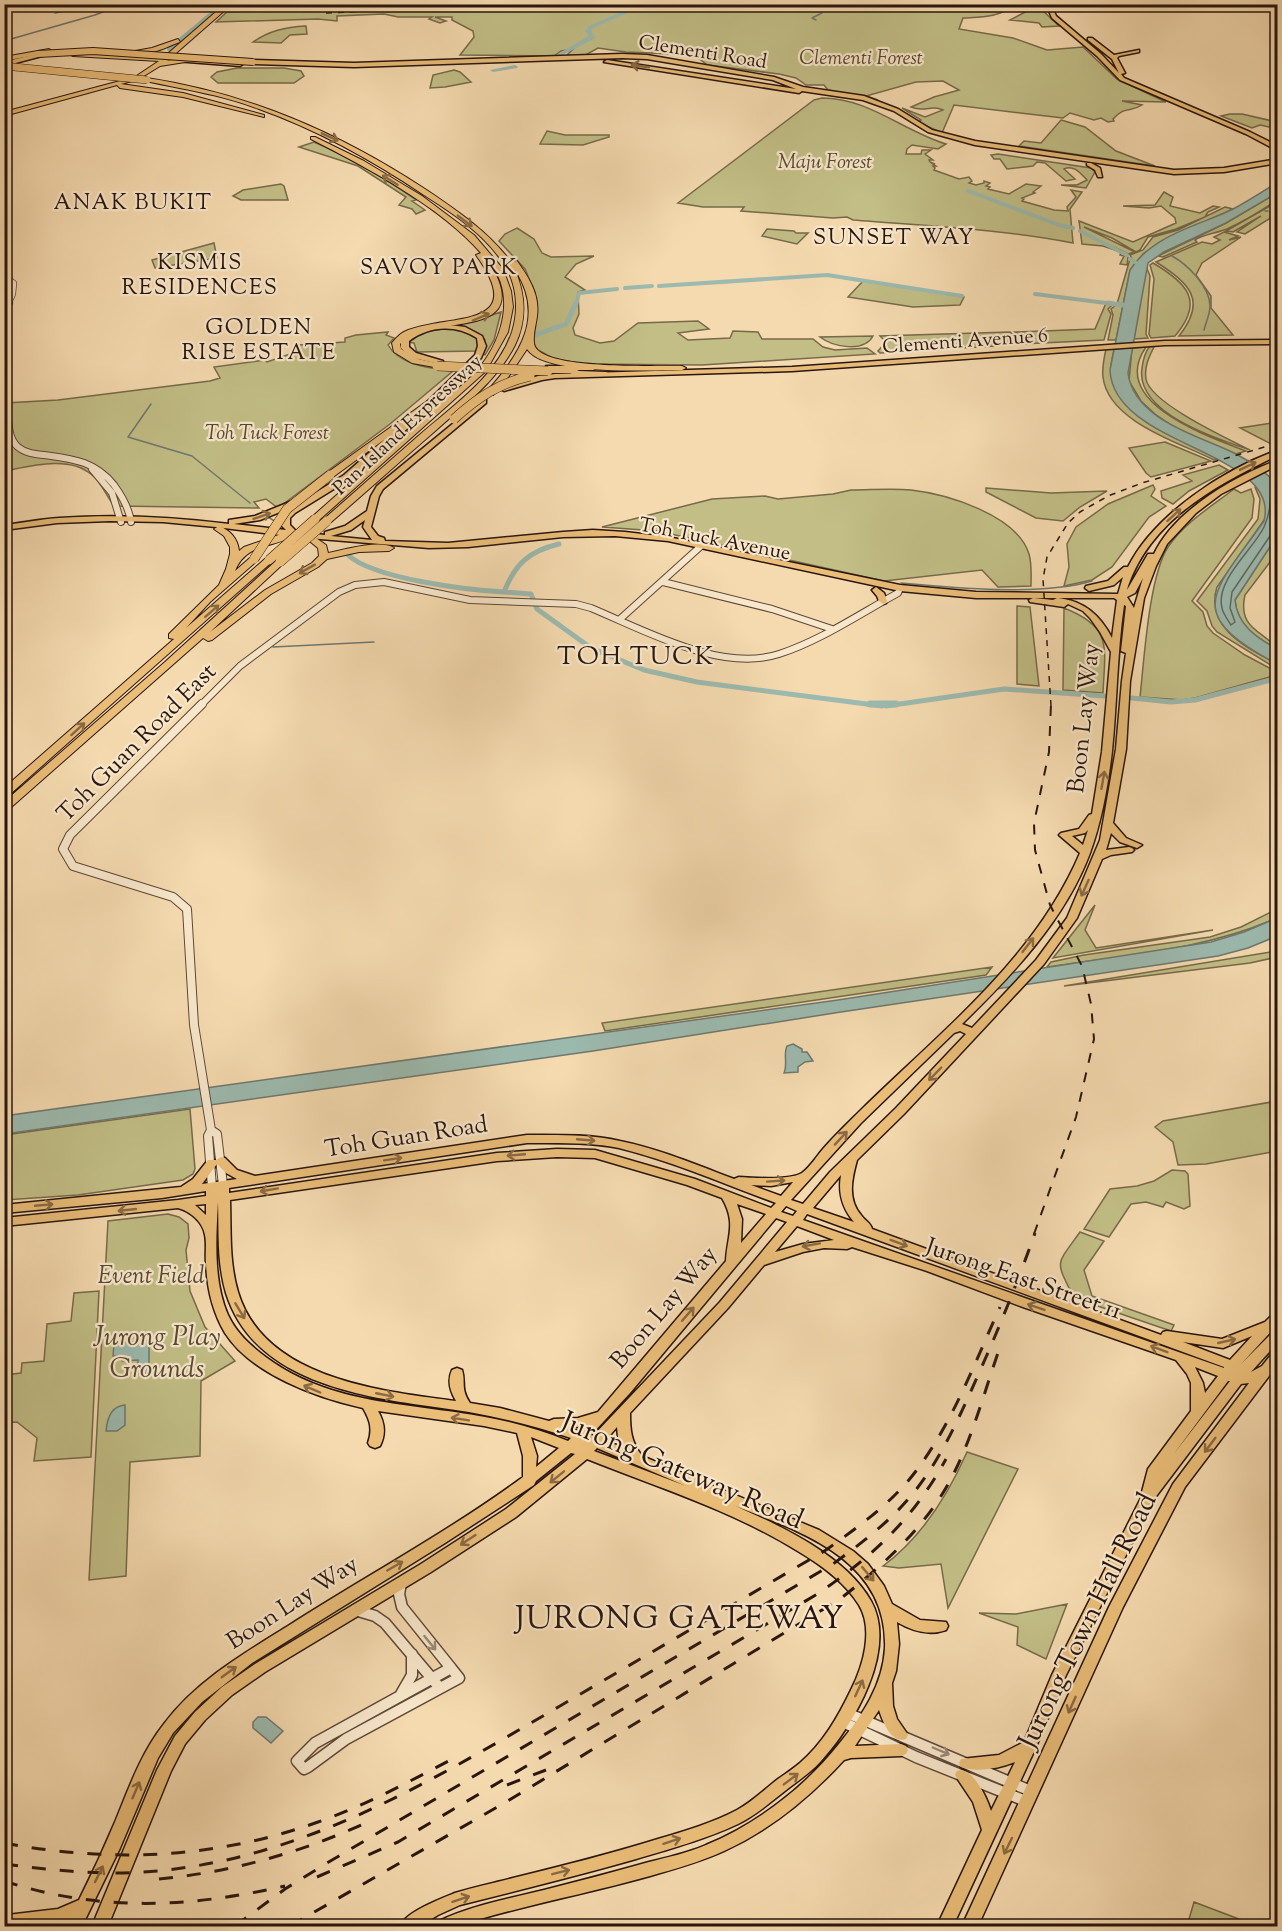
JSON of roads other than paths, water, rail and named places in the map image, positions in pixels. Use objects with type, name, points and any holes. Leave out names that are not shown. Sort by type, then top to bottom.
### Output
[{"type":"highway","points":[[4,111],[26,108],[115,86],[137,78],[160,62],[218,4]]},
{"type":"highway","points":[[4,64],[52,56],[133,53],[153,50],[179,43],[229,5]]},
{"type":"highway","points":[[179,43],[181,52],[197,59]]},
{"type":"highway","points":[[133,53],[160,62],[183,61]]},
{"type":"highway","points":[[133,53],[227,90],[285,118]]},
{"type":"highway","points":[[4,123],[26,108],[126,80],[160,62]]},
{"type":"highway","name":"Pan-Island Expressway","points":[[4,64],[212,92],[285,118],[345,143],[396,172],[481,233],[506,258],[517,282],[521,303],[520,319],[509,348],[483,382],[131,698],[4,808]]},
{"type":"highway","name":"Pan-Island Expressway","points":[[4,794],[483,369],[497,348],[508,318],[507,291],[499,269],[471,237],[419,198],[362,162],[262,116],[197,92],[144,82]]},
{"type":"highway","points":[[115,86],[193,97],[262,116]]},
{"type":"highway","points":[[456,226],[488,267],[499,303],[491,312],[478,319],[419,328],[406,333],[396,345],[401,354],[415,361],[439,365],[606,374]]},
{"type":"highway","points":[[506,258],[512,261],[521,272],[534,301],[529,334],[529,346],[533,351],[549,360],[584,365],[682,368]]},
{"type":"highway","points":[[478,405],[512,365],[529,334]]},
{"type":"highway","points":[[378,477],[454,419],[477,397],[494,387],[546,371],[673,373]]},
{"type":"highway","points":[[366,460],[452,396]]},
{"type":"highway","points":[[151,662],[188,619],[254,559],[287,509],[433,401]]},
{"type":"highway","points":[[219,529],[233,540],[234,560]]},
{"type":"highway","points":[[219,590],[234,560],[247,549],[303,536],[323,547],[324,557]]},
{"type":"highway","points":[[131,698],[249,605],[315,565],[324,557],[390,545]]},
{"type":"main road","points":[[1048,4],[1058,20],[1108,64]]},
{"type":"main road","points":[[1055,4],[1060,16],[1114,58],[1122,74],[1134,82],[1278,143]]},
{"type":"main road","points":[[1104,51],[1103,56],[1108,64],[1128,83],[1249,131],[1278,149]]},
{"type":"main road","points":[[1104,51],[1121,52]]},
{"type":"main road","points":[[1114,58],[1117,55],[1137,51]]},
{"type":"main road","points":[[4,64],[39,55],[91,52],[160,62]]},
{"type":"main road","name":"Clementi Road","points":[[160,62],[326,65],[647,57],[774,79],[800,90],[846,94],[878,102],[930,131],[971,142],[1160,171],[1204,172],[1260,164],[1278,159]]},
{"type":"main road","name":"Clementi Road","points":[[183,61],[197,59]]},
{"type":"main road","name":"Clementi Road","points":[[160,62],[197,59],[326,65]]},
{"type":"main road","name":"Clementi Road","points":[[574,60],[632,65],[850,99],[872,104],[920,131],[954,142],[1089,164],[1143,172],[1189,175],[1227,173],[1278,166]]},
{"type":"main road","points":[[1089,164],[1098,169],[1100,176]]},
{"type":"main road","points":[[303,536],[286,526],[286,518],[298,506],[338,483],[433,401],[478,356],[482,346],[480,337],[467,329],[440,327],[416,332],[405,340],[405,348],[412,355],[439,365]]},
{"type":"main road","name":"Clementi Avenue 6","points":[[546,371],[773,365],[1062,347],[1210,340],[1278,340]]},
{"type":"main road","name":"Clementi Avenue 6","points":[[370,513],[380,488],[478,405],[507,388],[541,378],[792,369],[1062,347]]},
{"type":"main road","points":[[1080,590],[1111,583],[1134,562],[1161,526],[1197,495],[1218,481],[1278,452]]},
{"type":"main road","points":[[1127,672],[1125,652],[1130,606],[1120,597],[1132,591],[1146,563],[1193,511],[1229,486],[1278,462]]},
{"type":"main road","points":[[206,523],[250,520],[315,496]]},
{"type":"main road","points":[[126,520],[303,536],[348,528],[370,513]]},
{"type":"main road","points":[[370,513],[367,523],[368,530],[375,538],[390,545]]},
{"type":"main road","points":[[4,530],[126,520],[206,523],[303,536]]},
{"type":"main road","name":"Toh Tuck Avenue","points":[[303,536],[429,551],[474,550],[569,539],[610,537],[699,549],[899,591],[956,600],[1100,593],[1120,597]]},
{"type":"main road","name":"Boon Lay Way","points":[[102,1925],[164,1770],[189,1729],[227,1691],[260,1668],[401,1583],[528,1500],[585,1453],[724,1305],[794,1221],[852,1157],[1014,992],[1040,962],[1072,918],[1099,857],[1109,824],[1121,749],[1127,672],[1140,598],[1163,543]]},
{"type":"main road","name":"Toh Tuck Avenue","points":[[699,549],[876,590],[899,591]]},
{"type":"main road","name":"Boon Lay Way","points":[[74,1926],[151,1757],[165,1733],[184,1709],[245,1660],[355,1589],[473,1519],[529,1481],[580,1437],[604,1415],[804,1177],[877,1100],[1010,967],[1054,912],[1077,873],[1099,806],[1108,750],[1120,597],[1134,562]]},
{"type":"main road","points":[[1032,597],[1114,586],[1125,581]]},
{"type":"main road","points":[[876,590],[883,601]]},
{"type":"main road","points":[[1032,597],[1070,606],[1097,619]]},
{"type":"main road","name":"Toh Tuck Avenue","points":[[1032,597],[1057,600],[1120,597]]},
{"type":"main road","points":[[1057,600],[1072,603],[1097,619],[1105,629],[1115,656]]},
{"type":"main road","points":[[1085,852],[1064,835],[1086,828],[1099,806]]},
{"type":"main road","points":[[1099,857],[1109,852],[1133,847],[1123,840],[1109,824]]},
{"type":"main road","points":[[947,1031],[964,1027],[971,1031],[972,1035]]},
{"type":"main road","name":"Toh Guan Road","points":[[4,1209],[162,1194],[527,1139],[563,1139],[618,1144],[806,1209]]},
{"type":"main road","name":"Toh Guan Road","points":[[4,1222],[178,1204],[497,1157],[557,1153],[595,1154],[726,1195],[794,1221]]},
{"type":"main road","points":[[852,1157],[844,1188],[847,1204],[857,1221],[878,1235]]},
{"type":"main road","points":[[162,1194],[198,1182],[217,1162],[236,1175],[262,1179]]},
{"type":"main road","points":[[707,1173],[746,1182],[771,1182],[804,1177]]},
{"type":"main road","name":"Jurong Gateway Road","points":[[218,1186],[225,1258],[232,1296],[252,1329],[271,1348],[315,1376],[352,1388],[466,1407],[544,1424],[596,1443],[804,1529],[842,1549],[873,1580],[887,1608],[892,1653],[885,1684],[861,1725],[839,1755],[802,1793],[773,1815],[714,1849],[612,1880],[480,1912],[445,1926]]},
{"type":"main road","points":[[726,1195],[734,1206],[738,1225],[729,1266]]},
{"type":"main road","name":"Jurong Gateway Road","points":[[218,1199],[211,1235],[216,1300],[234,1336],[245,1348],[282,1375],[344,1401],[368,1407],[460,1418],[523,1430],[734,1512],[799,1544],[848,1580],[865,1602],[872,1628],[870,1663],[845,1717],[805,1768],[749,1811],[704,1831],[639,1852],[458,1899],[432,1910],[408,1926]]},
{"type":"main road","points":[[178,1204],[195,1210],[202,1216],[211,1235]]},
{"type":"main road","name":"Jurong East Street 11","points":[[806,1209],[1197,1351],[1238,1373]]},
{"type":"main road","name":"Jurong East Street 11","points":[[794,1221],[1180,1357],[1238,1373]]},
{"type":"main road","points":[[758,1263],[790,1250],[817,1244],[844,1244],[867,1248]]},
{"type":"main road","points":[[214,1285],[219,1281],[228,1281]]},
{"type":"main road","points":[[1129,1327],[1223,1344],[1274,1325]]},
{"type":"main road","name":"Jurong Town Hall Road","points":[[1149,1496],[1154,1472],[1196,1415],[1262,1350],[1274,1325]]},
{"type":"main road","name":"Jurong Town Hall Road","points":[[945,1926],[1029,1747],[1059,1675],[1149,1496],[1238,1373],[1241,1354],[1274,1325]]},
{"type":"main road","points":[[669,1336],[677,1341],[690,1340]]},
{"type":"main road","points":[[1197,1351],[1224,1355],[1262,1350]]},
{"type":"main road","name":"Jurong Town Hall Road","points":[[970,1926],[1116,1607],[1180,1484],[1278,1354]]},
{"type":"main road","points":[[1180,1357],[1191,1369],[1199,1386],[1200,1395],[1196,1415]]},
{"type":"main road","points":[[1245,1398],[1238,1373],[1266,1369]]},
{"type":"main road","points":[[457,1373],[455,1384],[459,1397],[466,1407]]},
{"type":"main road","points":[[368,1407],[376,1418],[379,1433],[375,1443]]},
{"type":"main road","points":[[624,1413],[623,1429],[626,1443],[641,1462]]},
{"type":"main road","points":[[544,1424],[572,1424],[604,1415]]},
{"type":"main road","points":[[523,1430],[530,1456],[529,1481]]},
{"type":"main road","points":[[514,1491],[524,1493],[528,1500]]},
{"type":"main road","points":[[887,1608],[911,1624],[932,1628],[941,1626]]},
{"type":"main road","points":[[872,1628],[879,1632],[890,1628]]},
{"type":"main road","points":[[870,1663],[874,1658],[892,1653]]},
{"type":"main road","points":[[839,1755],[901,1742],[889,1721],[885,1702],[885,1684]]},
{"type":"main road","points":[[990,1831],[980,1799],[964,1769],[1001,1762],[1029,1747]]},
{"type":"main road","points":[[8,1923],[59,1916],[84,1905]]},
{"type":"street","points":[[4,277],[15,283],[14,296],[5,308]]},
{"type":"street","points":[[4,404],[9,412],[12,439],[18,447],[38,454],[84,461],[99,467],[122,496],[126,520]]},
{"type":"street","points":[[4,419],[8,442],[14,449],[28,455],[80,464],[97,472],[126,520]]},
{"type":"street","points":[[619,620],[699,549]]},
{"type":"street","name":"Toh Guan Road East","points":[[218,1186],[217,1162],[208,1136],[211,1130],[194,1022],[186,909],[173,897],[74,866],[64,855],[64,843],[203,700],[240,666],[339,592],[357,584],[382,581],[469,600],[564,602],[583,606],[690,650],[741,658],[777,655],[798,647],[899,591]]},
{"type":"street","points":[[663,582],[772,609],[832,629]]},
{"type":"street","points":[[401,1583],[399,1594],[402,1607],[459,1678],[436,1683],[400,1695],[315,1743],[297,1761],[299,1766],[304,1769],[310,1768],[329,1750],[436,1683]]},
{"type":"street","points":[[355,1610],[375,1616],[386,1623],[411,1650],[436,1683]]},
{"type":"street","points":[[400,1695],[412,1680],[414,1671],[411,1650]]},
{"type":"street","points":[[845,1717],[1030,1797]]},
{"type":"water","points":[[1277,183],[1277,193],[1226,223],[1164,252],[1148,263],[1128,373],[1133,390],[1142,403],[1156,415],[1171,425],[1242,457],[1277,484],[1277,536],[1235,600],[1240,617],[1249,630],[1277,649],[1277,664],[1247,646],[1227,630],[1217,615],[1215,600],[1220,584],[1264,521],[1263,498],[1248,479],[1224,463],[1165,433],[1138,416],[1118,396],[1110,370],[1130,270],[1139,258],[1163,240],[1233,209]]},
{"type":"water","points":[[1277,918],[1277,936],[1248,948],[1218,956],[593,1051],[5,1134],[4,1116],[838,1000],[1211,942],[1244,932]]},
{"type":"water","points":[[793,1044],[802,1049],[802,1052],[807,1052],[813,1061],[805,1062],[798,1067],[798,1072],[784,1073],[786,1049],[787,1046]]},
{"type":"water","points":[[149,1340],[149,1373],[138,1374],[138,1360],[122,1361],[122,1356],[113,1356],[114,1344]]},
{"type":"water","points":[[125,1405],[125,1425],[117,1431],[106,1431],[107,1422],[113,1411]]},
{"type":"water","points":[[258,1717],[266,1717],[283,1731],[271,1743],[253,1728],[253,1722]]},
{"type":"waterway","points":[[55,13],[96,4]]},
{"type":"waterway","points":[[4,41],[95,15],[123,4]]},
{"type":"waterway","points":[[169,49],[223,4]]},
{"type":"waterway","points":[[559,55],[593,37],[588,31],[591,27],[630,10]]},
{"type":"waterway","points":[[816,20],[812,18],[822,13]]},
{"type":"waterway","points":[[493,70],[515,67]]},
{"type":"waterway","points":[[968,191],[1059,225],[1073,228]]},
{"type":"waterway","points":[[1270,212],[1278,214]]},
{"type":"waterway","points":[[1080,231],[1127,255]]},
{"type":"waterway","points":[[1172,256],[1191,270],[1206,291],[1210,306],[1204,330]]},
{"type":"waterway","points":[[1130,259],[1135,262]]},
{"type":"waterway","points":[[659,286],[827,275],[962,296]]},
{"type":"waterway","points":[[625,288],[652,286]]},
{"type":"waterway","points":[[576,305],[579,293],[617,289]]},
{"type":"waterway","points":[[1035,294],[1114,304],[1108,303]]},
{"type":"waterway","points":[[535,335],[566,324],[576,303]]},
{"type":"waterway","points":[[1122,305],[1117,304],[1123,305]]},
{"type":"waterway","points":[[151,404],[128,437],[192,456],[250,503]]},
{"type":"waterway","points":[[268,517],[276,522]]},
{"type":"waterway","points":[[504,592],[518,566],[524,560],[539,551],[559,544]]},
{"type":"waterway","points":[[348,555],[378,571],[399,577],[446,586],[504,592]]},
{"type":"waterway","points":[[901,583],[972,589],[1024,590],[1072,586],[1092,581]]},
{"type":"waterway","points":[[504,592],[531,594],[537,609],[591,648],[644,670],[697,682],[882,706]]},
{"type":"waterway","points":[[273,647],[374,642]]},
{"type":"waterway","points":[[1132,698],[1171,702],[1195,700],[1278,678]]},
{"type":"waterway","points":[[886,706],[1004,689],[1104,696]]},
{"type":"waterway","points":[[870,704],[896,704]]},
{"type":"railway","points":[[326,13],[390,10]]},
{"type":"railway","points":[[1051,705],[1043,579],[1047,557],[1068,523],[1080,512],[1108,496],[1142,483],[1278,443]]},
{"type":"railway","points":[[1034,1234],[1076,1117],[1094,1039],[1091,1004],[1082,966],[1050,905],[1035,850],[1034,823],[1049,752],[1051,705]]},
{"type":"railway","points":[[235,1926],[285,1889],[327,1863],[833,1564],[877,1530],[915,1491],[948,1438],[991,1345],[1035,1233]]},
{"type":"railway","points":[[4,1864],[117,1873],[178,1869],[237,1857],[294,1841],[349,1819],[456,1766],[826,1550],[874,1514],[907,1483],[929,1452],[952,1412],[1000,1307]]},
{"type":"railway","points":[[290,1926],[506,1802],[840,1599],[905,1541],[920,1525],[945,1490],[968,1441],[999,1350]]},
{"type":"railway","points":[[317,1877],[398,1842],[819,1593],[858,1564],[891,1534],[920,1500],[946,1459]]},
{"type":"railway","points":[[4,1843],[44,1849],[123,1855],[162,1854],[241,1844],[318,1822],[354,1808],[458,1756]]},
{"type":"railway","points":[[507,1785],[546,1770]]},
{"type":"railway","points":[[159,1879],[213,1872],[265,1860],[366,1823]]},
{"type":"railway","points":[[4,1881],[74,1898],[144,1903],[214,1899],[285,1886]]},
{"type":"district","name":"ANAK BUKIT","points":[[133,201]]},
{"type":"district","name":"SUNSET WAY","points":[[894,236]]},
{"type":"district","name":"SAVOY PARK","points":[[439,266]]},
{"type":"district","name":"KISMIS RESIDENCES","points":[[200,274]]},
{"type":"district","name":"GOLDEN RISE ESTATE","points":[[259,338]]},
{"type":"district","name":"TOH TUCK","points":[[636,655]]},
{"type":"district","name":"JURONG GATEWAY","points":[[680,1617]]},
{"type":"park label","name":"Clementi Forest","points":[[861,57]]},
{"type":"park label","name":"Maju Forest","points":[[825,161]]},
{"type":"park label","name":"Toh Tuck Forest","points":[[267,432]]},
{"type":"park label","name":"Event Field","points":[[151,1275]]},
{"type":"park label","name":"Jurong Play Grounds","points":[[157,1351]]}]
